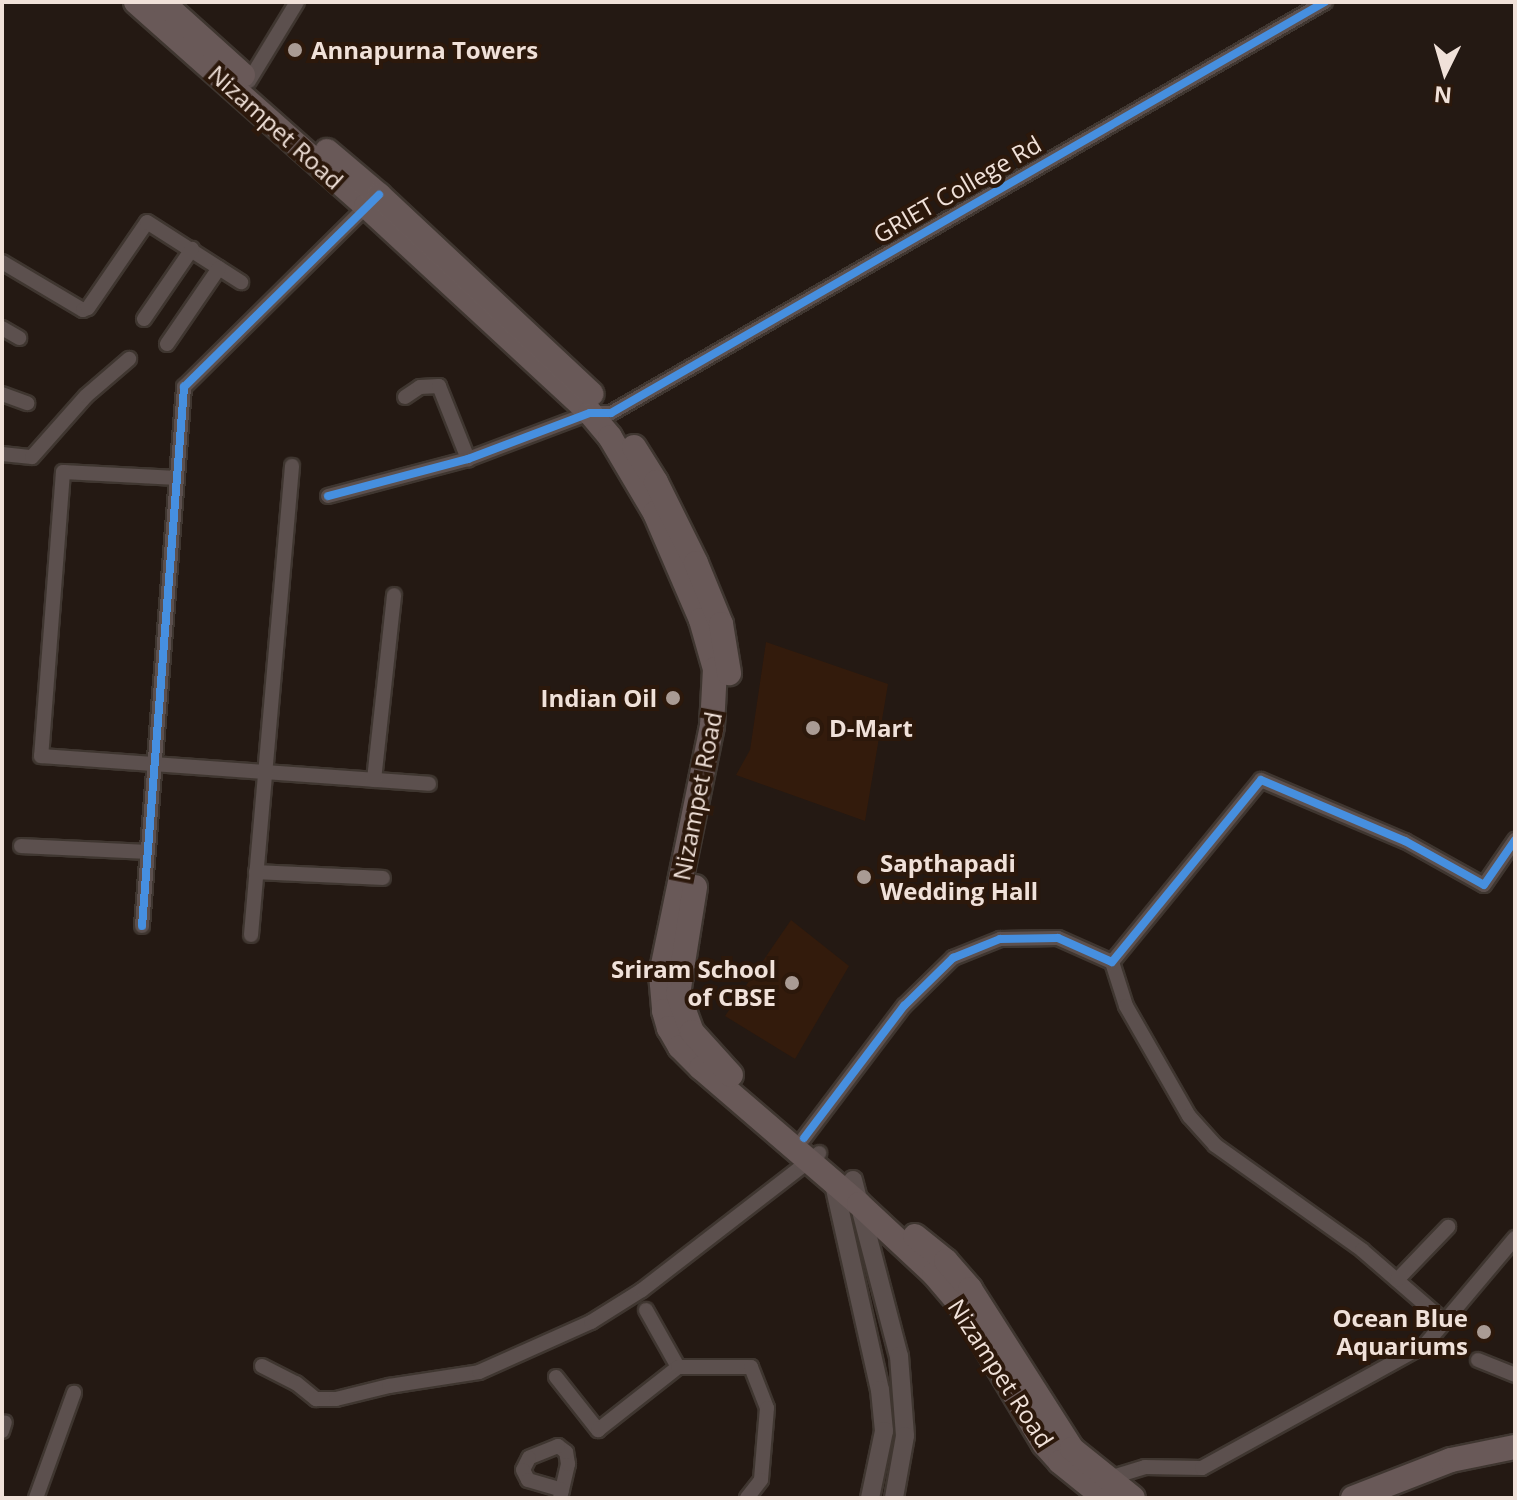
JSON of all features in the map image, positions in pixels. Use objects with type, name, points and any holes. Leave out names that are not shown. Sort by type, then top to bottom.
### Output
[{"type":"main road","name":"Nizampet Road","points":[[136,2],[372,200]]},
{"type":"main road","name":"Nizampet Road","points":[[162,2],[600,413],[610,437],[655,513],[701,620],[715,669],[712,726],[661,974],[664,1011],[680,1047],[701,1068],[830,1169],[934,1274],[963,1308],[1044,1444],[1060,1462],[1105,1488],[1133,1498]]},
{"type":"main road","points":[[1353,1498],[1451,1460],[1515,1447]]},
{"type":"main road","points":[[1394,1498],[1449,1473],[1515,1461]]},
{"type":"street","points":[[249,81],[297,2]]},
{"type":"street","name":"GRIET College Rd","points":[[328,496],[468,459],[600,413],[1325,2]]},
{"type":"street","points":[[142,926],[184,387],[372,200]]},
{"type":"street","points":[[2,262],[83,310],[88,308],[142,225],[150,223],[241,282]]},
{"type":"street","points":[[144,319],[192,249]]},
{"type":"street","points":[[167,344],[219,268]]},
{"type":"street","points":[[2,328],[19,338]]},
{"type":"street","points":[[2,454],[32,457],[86,396],[129,359]]},
{"type":"street","points":[[405,397],[420,387],[439,386],[468,459]]},
{"type":"street","points":[[2,394],[27,403]]},
{"type":"street","points":[[251,935],[292,466]]},
{"type":"street","points":[[177,478],[63,472],[41,756],[429,784]]},
{"type":"street","points":[[374,780],[394,595]]},
{"type":"street","points":[[1112,962],[1261,780],[1405,841],[1484,885],[1515,840]]},
{"type":"street","points":[[21,846],[147,852]]},
{"type":"street","points":[[256,872],[383,878]]},
{"type":"street","points":[[262,1366],[296,1383],[316,1399],[336,1399],[389,1386],[479,1372],[556,1339],[617,1306],[830,1169],[904,1006],[953,958],[1000,939],[1058,938],[1112,962],[1126,1006],[1189,1116],[1215,1145],[1362,1250],[1445,1322]]},
{"type":"street","points":[[830,1169],[880,1390],[884,1431],[870,1498]]},
{"type":"street","points":[[830,1169],[871,1250],[899,1356],[905,1436],[894,1498]]},
{"type":"street","points":[[1397,1280],[1448,1227]]},
{"type":"street","points":[[1105,1488],[1145,1467],[1202,1468],[1425,1345],[1515,1238]]},
{"type":"street","points":[[846,1244],[871,1250]]},
{"type":"street","points":[[646,1310],[678,1367]]},
{"type":"street","points":[[1478,1360],[1515,1375]]},
{"type":"street","points":[[556,1377],[598,1430],[678,1367],[751,1367],[767,1408],[761,1480],[747,1498]]},
{"type":"street","points":[[36,1498],[74,1393]]},
{"type":"shaded area","name":"D-Mart","points":[[766,642],[888,684],[865,821],[736,775],[750,750]]},
{"type":"shaded area","name":"Sriram School of CBSE","points":[[791,920],[849,966],[795,1059],[725,1016]]},
{"type":"cycle path","points":[[328,496],[468,459],[590,413],[611,413],[1325,2]]},
{"type":"cycle path","points":[[142,926],[184,387],[379,195]]},
{"type":"cycle path","points":[[804,1138],[904,1006],[953,958],[1000,939],[1058,938],[1112,962],[1261,780],[1405,841],[1484,885],[1515,840]]},
{"type":"place","name":"Annapurna Towers","points":[[295,50]]},
{"type":"place","name":"Indian Oil","points":[[673,698]]},
{"type":"place","name":"D-Mart","points":[[813,728]]},
{"type":"place","name":"Sapthapadi Wedding Hall","points":[[864,877]]},
{"type":"place","name":"Sriram School of CBSE","points":[[792,983]]},
{"type":"place","name":"Ocean Blue Aquariums","points":[[1484,1332]]}]
